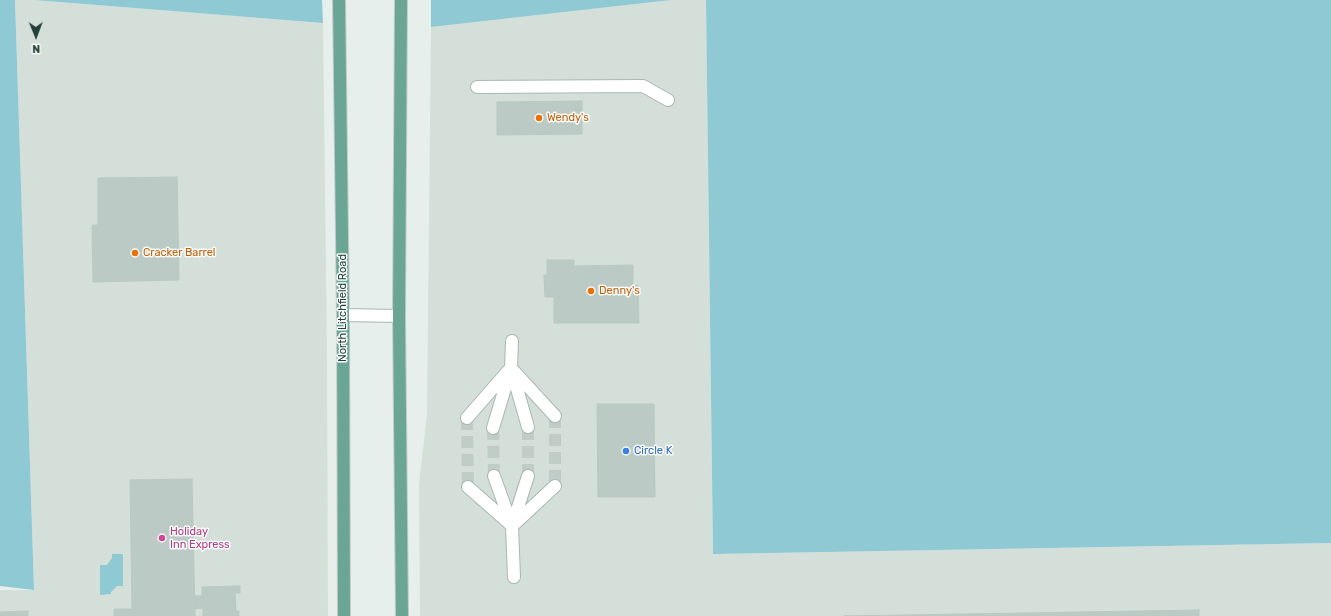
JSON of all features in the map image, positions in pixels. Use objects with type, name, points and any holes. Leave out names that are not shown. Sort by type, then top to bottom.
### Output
[{"type":"main road","name":"North Litchfield Road","points":[[339,0],[343,315],[344,616]]},
{"type":"main road","points":[[401,0],[399,316],[402,616]]},
{"type":"lane","points":[[477,87],[643,86],[668,100]]},
{"type":"lane","points":[[343,315],[399,316]]},
{"type":"lane","points":[[493,428],[511,368],[512,341]]},
{"type":"lane","points":[[511,368],[555,416]]},
{"type":"lane","points":[[467,418],[511,368]]},
{"type":"lane","points":[[511,368],[528,427]]},
{"type":"lane","points":[[494,476],[512,526],[514,577]]},
{"type":"lane","points":[[512,526],[528,476]]},
{"type":"lane","points":[[512,526],[555,486]]},
{"type":"lane","points":[[468,487],[512,526]]},
{"type":"shaded area","points":[[15,0],[34,0],[323,23],[328,616],[0,616],[0,590],[34,590]]},
{"type":"shaded area","points":[[671,0],[706,0],[713,554],[1331,543],[1331,616],[420,616],[419,484],[427,414],[431,27]]},
{"type":"water","points":[[0,0],[15,0],[34,590],[0,586]]},
{"type":"water","points":[[34,0],[322,0],[323,23]]},
{"type":"water","points":[[431,0],[671,0],[431,27]]},
{"type":"water","points":[[706,0],[1331,0],[1331,543],[713,554]]},
{"type":"water","points":[[112,554],[123,554],[123,586],[117,586],[111,594],[100,595],[100,565],[107,565],[112,558]]},
{"type":"building","name":"Wendy's","points":[[582,101],[582,134],[497,135],[497,102]]},
{"type":"building","name":"Cracker Barrel","points":[[177,177],[179,280],[93,282],[92,225],[98,225],[98,178]]},
{"type":"building","name":"Denny's","points":[[547,260],[574,260],[574,266],[633,265],[633,286],[638,285],[639,323],[554,323],[554,297],[545,297],[544,275],[547,275]]},
{"type":"building","name":"Circle K","points":[[597,404],[654,404],[655,497],[598,497]]},
{"type":"building","name":"Holiday Inn Express","points":[[192,479],[195,616],[114,616],[114,609],[132,609],[130,480]]},
{"type":"building","points":[[240,586],[240,593],[235,593],[236,611],[239,611],[239,616],[203,616],[203,608],[195,609],[195,596],[202,596],[202,587]]},
{"type":"building","points":[[1199,610],[1199,616],[844,616]]},
{"type":"building","points":[[28,611],[28,616],[0,616],[0,612]]},
{"type":"tunnel","points":[[555,416],[555,486]]},
{"type":"tunnel","points":[[467,418],[468,487]]},
{"type":"tunnel","points":[[528,427],[528,476]]},
{"type":"tunnel","points":[[493,428],[494,476]]},
{"type":"place","name":"Wendy's","points":[[539,118]]},
{"type":"place","name":"Cracker Barrel","points":[[135,253]]},
{"type":"place","name":"Denny's","points":[[591,291]]},
{"type":"place","name":"Circle K","points":[[626,451]]},
{"type":"place","name":"Holiday Inn Express","points":[[162,538]]}]
